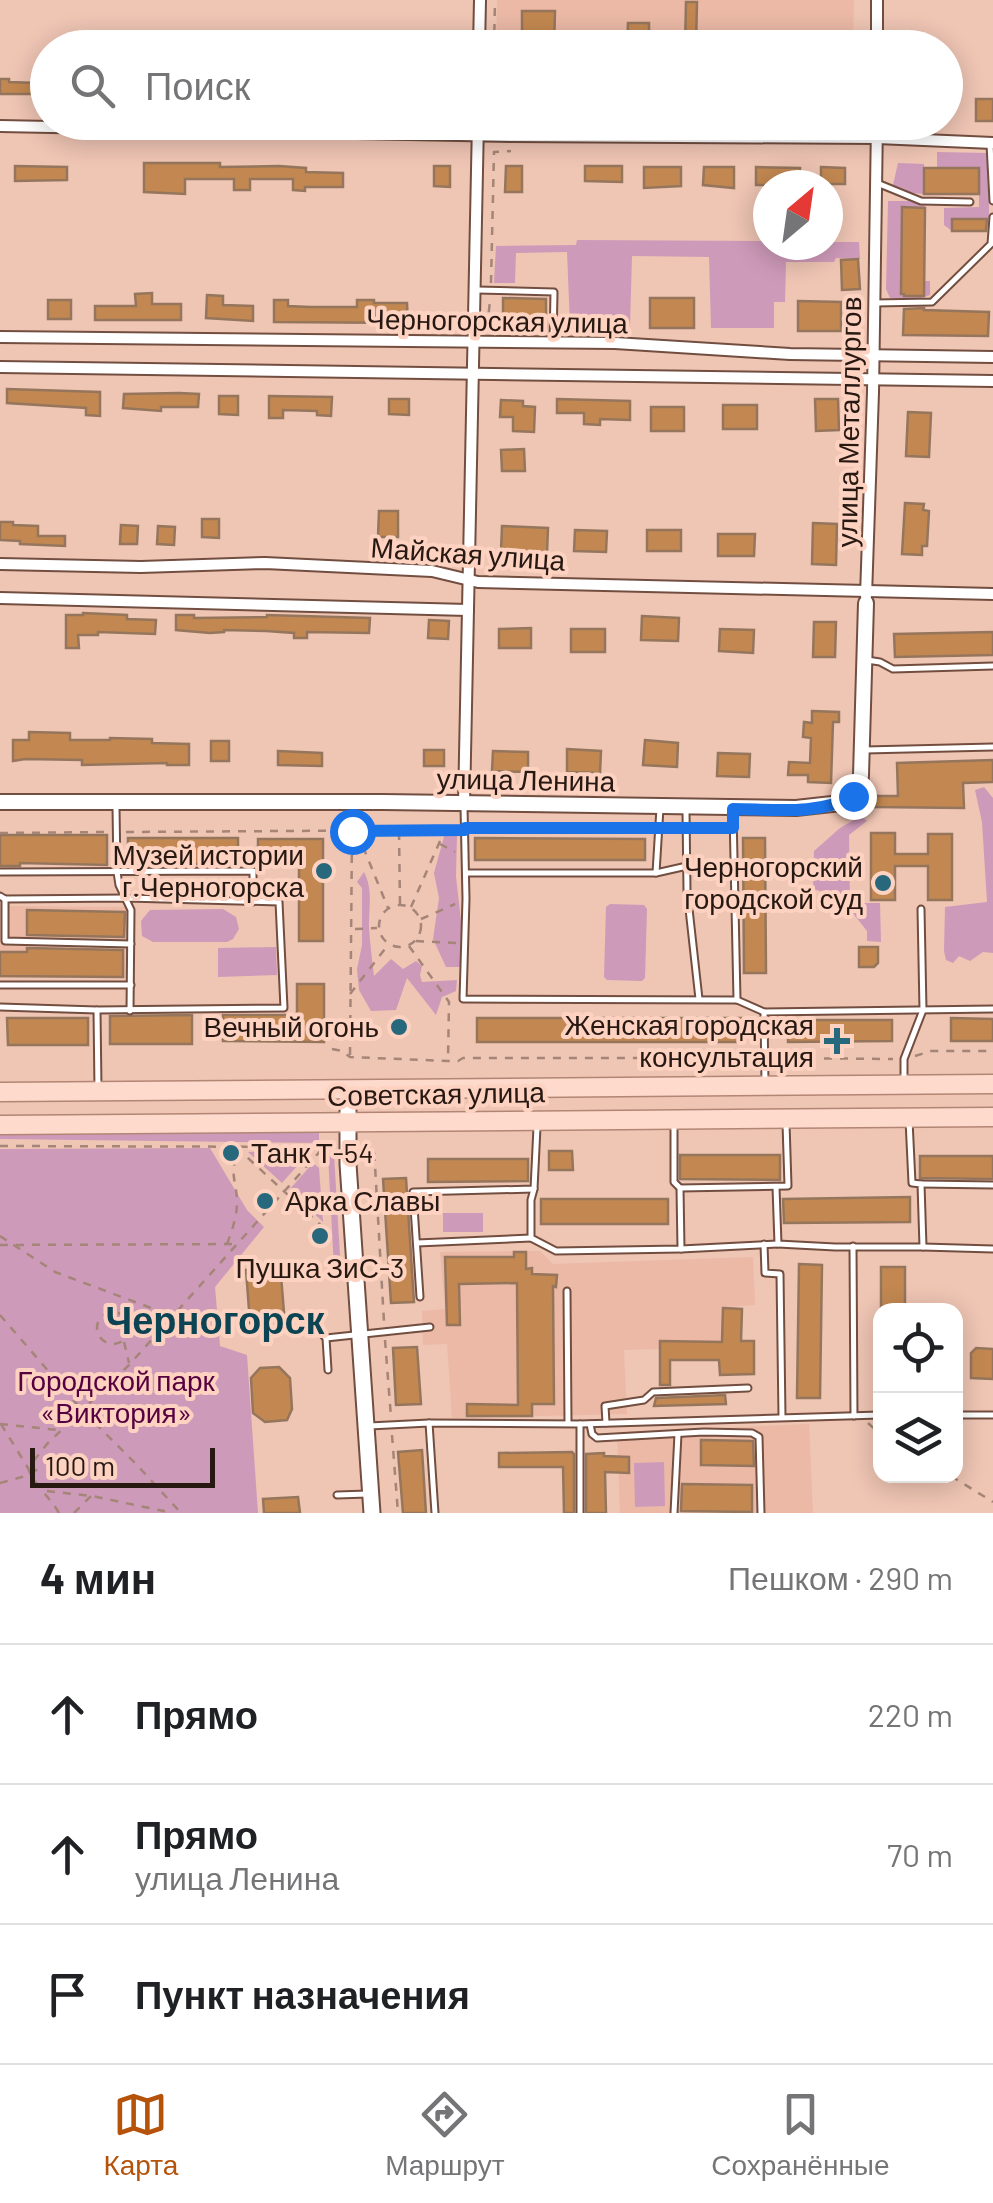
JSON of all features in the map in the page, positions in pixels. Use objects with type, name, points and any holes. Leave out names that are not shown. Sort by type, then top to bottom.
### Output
[{"type":"main road","name":"Советская улица","points":[[0,1092],[993,1084]]},
{"type":"main road","points":[[348,1090],[348,1164],[372,1513]]},
{"type":"main road","name":"Советская улица","points":[[0,1125],[993,1116]]},
{"type":"street","points":[[479,30],[480,0]]},
{"type":"street","points":[[877,0],[877,30]]},
{"type":"street","points":[[0,126],[30,126]]},
{"type":"street","points":[[464,804],[478,140]]},
{"type":"street","name":"улица Металлургов","points":[[866,597],[876,140]]},
{"type":"street","points":[[922,140],[992,143]]},
{"type":"street","name":"Черногорская улица","points":[[0,337],[616,343],[790,354],[993,357]]},
{"type":"street","name":"Черногорская улица","points":[[0,367],[993,381]]},
{"type":"street","name":"Майская улица","points":[[0,564],[265,563],[432,571],[468,581],[866,597],[993,594]]},
{"type":"street","name":"улица Ленина","points":[[0,802],[733,809],[841,803],[860,786],[866,597]]},
{"type":"street","name":"Майская улица","points":[[0,598],[468,610]]},
{"type":"lane","points":[[992,143],[993,202]]},
{"type":"lane","points":[[876,183],[920,201],[970,202]]},
{"type":"lane","points":[[874,303],[932,302],[992,244],[993,217]]},
{"type":"lane","points":[[474,290],[554,292],[553,343]]},
{"type":"lane","points":[[864,660],[880,662],[893,670],[993,666]]},
{"type":"lane","points":[[862,750],[993,747]]},
{"type":"lane","points":[[116,802],[117,872],[131,910],[130,1011]]},
{"type":"lane","points":[[464,804],[463,999],[699,998],[737,1000],[764,1012],[993,1009]]},
{"type":"lane","points":[[656,873],[660,808]]},
{"type":"lane","points":[[686,808],[687,891],[699,998]]},
{"type":"lane","points":[[733,809],[737,1000]]},
{"type":"lane","points":[[466,873],[656,873],[687,866]]},
{"type":"lane","points":[[0,872],[253,872],[253,902]]},
{"type":"lane","points":[[0,1007],[130,1011],[284,1008],[279,902],[2,898],[5,941],[131,944]]},
{"type":"lane","points":[[904,1085],[904,1060],[923,1010],[921,909]]},
{"type":"lane","points":[[0,985],[131,984]]},
{"type":"lane","points":[[97,1010],[98,1092]]},
{"type":"lane","points":[[764,1012],[765,1086]]},
{"type":"lane","points":[[909,1117],[912,1184],[993,1185]]},
{"type":"lane","points":[[680,1188],[788,1186],[786,1118]]},
{"type":"lane","points":[[531,1238],[537,1119]]},
{"type":"lane","points":[[674,1119],[674,1182],[680,1188],[681,1250]]},
{"type":"lane","points":[[922,1184],[923,1246]]},
{"type":"lane","points":[[776,1187],[778,1244]]},
{"type":"lane","points":[[420,1297],[413,1192],[534,1189]]},
{"type":"lane","points":[[416,1243],[531,1238],[556,1251],[706,1250],[764,1244],[993,1249]]},
{"type":"lane","points":[[764,1244],[765,1273],[780,1274],[782,1418]]},
{"type":"lane","points":[[853,1246],[854,1416]]},
{"type":"lane","points":[[567,1291],[568,1424]]},
{"type":"lane","points":[[326,1338],[430,1328]]},
{"type":"lane","points":[[316,1329],[326,1338],[328,1370]]},
{"type":"lane","points":[[606,1424],[605,1406],[644,1400],[654,1392],[748,1388]]},
{"type":"lane","points":[[963,1415],[993,1415]]},
{"type":"lane","points":[[366,1426],[873,1416]]},
{"type":"lane","points":[[429,1424],[435,1513]]},
{"type":"lane","points":[[580,1424],[580,1513]]},
{"type":"lane","points":[[590,1424],[597,1438],[678,1434],[759,1437],[760,1513]]},
{"type":"lane","points":[[674,1513],[678,1434]]},
{"type":"lane","points":[[338,1495],[371,1494]]},
{"type":"path","points":[[494,0],[494,30]]},
{"type":"path","points":[[494,152],[512,151]]},
{"type":"path","points":[[0,833],[660,828]]},
{"type":"path","points":[[686,828],[733,828]]},
{"type":"path","points":[[399,830],[400,904]]},
{"type":"path","points":[[410,908],[444,830]]},
{"type":"path","points":[[354,831],[388,908]]},
{"type":"path","points":[[350,1057],[354,831]]},
{"type":"path","points":[[438,843],[466,859]]},
{"type":"path","points":[[420,919],[466,899]]},
{"type":"path","points":[[400,904],[410,908],[420,919],[421,931],[409,946],[388,945],[378,928],[380,916],[400,904]]},
{"type":"path","points":[[352,929],[378,928]]},
{"type":"path","points":[[415,941],[465,943]]},
{"type":"path","points":[[350,995],[388,945]]},
{"type":"path","points":[[409,946],[448,1002],[448,1061]]},
{"type":"path","points":[[332,1049],[350,1057],[448,1061],[904,1060],[930,1050],[993,1051]]},
{"type":"path","points":[[0,1146],[334,1148]]},
{"type":"path","points":[[234,1146],[327,1231]]},
{"type":"path","points":[[363,1146],[374,1148]]},
{"type":"path","points":[[28,1468],[60,1430],[129,1365],[323,1148]]},
{"type":"path","points":[[227,1244],[238,1196],[233,1162],[240,1150]]},
{"type":"path","points":[[0,1236],[55,1272],[172,1316]]},
{"type":"path","points":[[0,1245],[238,1244]]},
{"type":"path","points":[[120,1314],[127,1300]]},
{"type":"path","points":[[129,1325],[128,1334],[116,1344],[108,1344],[97,1334],[99,1318],[113,1312],[129,1325],[162,1328]]},
{"type":"path","points":[[0,1315],[82,1410],[181,1513]]},
{"type":"path","points":[[123,1340],[129,1365]]},
{"type":"path","points":[[0,1423],[60,1430]]},
{"type":"path","points":[[0,1423],[29,1474],[59,1513]]},
{"type":"path","points":[[0,1482],[42,1466]]},
{"type":"path","points":[[962,1483],[993,1502]]},
{"type":"path","points":[[44,1490],[173,1513]]},
{"type":"path","points":[[74,1513],[92,1496]]},
{"type":"shaded area","points":[[497,0],[854,0],[853,30],[496,30]]},
{"type":"shaded area","points":[[0,906],[129,907],[127,978],[0,978]]},
{"type":"shaded area","points":[[540,1251],[553,1264],[753,1257],[755,1305],[724,1307],[725,1347],[624,1350],[627,1414],[452,1418],[447,1344],[423,1345],[422,1311],[445,1309],[440,1252]]},
{"type":"shaded area","points":[[809,1424],[813,1513],[620,1513],[617,1432]]},
{"type":"green space","points":[[937,152],[987,153],[989,219],[953,219],[952,231],[944,225],[944,208],[979,207],[979,169],[937,168]]},
{"type":"green space","points":[[898,163],[924,164],[924,194],[893,185]]},
{"type":"green space","points":[[888,201],[925,205],[902,208],[901,293],[930,281],[930,295],[918,299],[890,298],[886,289]]},
{"type":"green space","points":[[577,240],[753,241],[753,260],[835,260],[786,262],[785,302],[774,302],[774,328],[711,328],[709,257],[632,256],[630,327],[570,325],[567,252],[516,253],[515,283],[494,283],[496,246],[576,245]]},
{"type":"green space","points":[[843,242],[859,242],[860,259],[843,258]]},
{"type":"green space","points":[[984,787],[993,798],[993,953],[983,952],[970,961],[959,956],[953,963],[946,960],[944,951],[945,907],[987,902],[982,822],[975,790]]},
{"type":"green space","points":[[861,816],[867,821],[849,835],[850,903],[880,903],[881,942],[867,941],[867,931],[840,897],[813,889],[814,851]]},
{"type":"green space","points":[[445,833],[457,834],[462,967],[446,967],[433,939],[439,898],[434,873]]},
{"type":"green space","points":[[364,872],[370,892],[374,976],[391,959],[403,969],[416,961],[422,966],[422,982],[457,980],[456,991],[442,997],[436,1015],[407,978],[396,1010],[371,1011],[359,990],[362,888],[357,882]]},
{"type":"green space","points":[[644,905],[647,909],[642,981],[604,977],[606,907]]},
{"type":"green space","points":[[223,909],[236,917],[239,929],[227,942],[153,942],[142,936],[141,921],[150,910]]},
{"type":"green space","points":[[276,947],[277,975],[218,977],[218,948]]},
{"type":"green space","points":[[0,1131],[319,1131],[319,1143],[0,1139]]},
{"type":"green space","name":"Городской парк «Виктория»","points":[[210,1148],[247,1210],[264,1227],[215,1287],[220,1346],[247,1355],[258,1513],[0,1513],[0,1149]]},
{"type":"green space","points":[[300,1150],[306,1156],[282,1183],[248,1152]]},
{"type":"green space","points":[[334,1154],[340,1256],[334,1268],[328,1155]]},
{"type":"green space","points":[[313,1163],[319,1168],[323,1222],[289,1190]]},
{"type":"green space","points":[[443,1213],[483,1213],[483,1232],[443,1232]]},
{"type":"green space","points":[[664,1462],[665,1506],[635,1507],[634,1463]]},
{"type":"building","points":[[686,2],[697,2],[696,30],[685,30]]},
{"type":"building","points":[[522,11],[555,11],[554,30],[522,30]]},
{"type":"building","points":[[628,23],[649,23],[649,30],[628,30]]},
{"type":"building","points":[[0,79],[30,83],[30,94],[0,94]]},
{"type":"building","points":[[976,99],[993,99],[993,121],[976,121]]},
{"type":"building","points":[[144,163],[306,168],[306,172],[343,173],[343,187],[293,190],[293,179],[250,179],[250,190],[234,190],[234,179],[185,179],[185,194],[144,192]]},
{"type":"building","points":[[15,166],[67,167],[67,180],[15,181]]},
{"type":"building","points":[[434,166],[450,166],[450,187],[434,186]]},
{"type":"building","points":[[506,166],[522,166],[522,192],[505,192]]},
{"type":"building","points":[[585,166],[622,166],[622,182],[585,181]]},
{"type":"building","points":[[644,167],[681,167],[681,186],[644,188]]},
{"type":"building","points":[[704,167],[734,167],[734,188],[703,185]]},
{"type":"building","points":[[756,167],[800,168],[800,170]]},
{"type":"building","points":[[845,168],[845,184],[843,170],[821,170]]},
{"type":"building","points":[[924,168],[979,168],[979,194],[924,194]]},
{"type":"building","points":[[902,207],[925,208],[924,296],[901,294]]},
{"type":"building","points":[[952,219],[987,219],[986,231],[952,231]]},
{"type":"building","points":[[858,259],[860,289],[842,290],[843,260]]},
{"type":"building","points":[[152,293],[152,304],[181,304],[181,320],[95,320],[95,306],[136,306],[135,294]]},
{"type":"building","points":[[207,295],[223,296],[223,305],[253,306],[253,321],[206,318]]},
{"type":"building","points":[[503,298],[546,299],[546,328],[503,327]]},
{"type":"building","points":[[650,298],[694,298],[694,328],[650,328]]},
{"type":"building","points":[[48,300],[71,300],[71,319],[48,319]]},
{"type":"building","points":[[274,300],[288,300],[288,306],[310,307],[357,307],[357,300],[407,303],[408,323],[274,322]]},
{"type":"building","points":[[798,301],[841,302],[841,331],[798,331]]},
{"type":"building","points":[[904,309],[989,312],[988,336],[903,335]]},
{"type":"building","points":[[7,389],[100,392],[100,416],[86,415],[86,408],[7,403]]},
{"type":"building","points":[[124,394],[199,394],[198,407],[161,407],[161,411],[123,408]]},
{"type":"building","points":[[219,396],[238,396],[238,415],[219,414]]},
{"type":"building","points":[[269,396],[332,397],[331,416],[317,415],[317,411],[283,410],[283,418],[269,418]]},
{"type":"building","points":[[389,399],[409,399],[409,415],[389,414]]},
{"type":"building","points":[[557,399],[630,401],[630,420],[600,419],[600,425],[584,424],[584,413],[557,413]]},
{"type":"building","points":[[815,399],[838,399],[839,430],[816,431]]},
{"type":"building","points":[[501,400],[523,401],[523,406],[535,407],[534,432],[513,431],[513,417],[500,417]]},
{"type":"building","points":[[723,405],[757,405],[757,429],[723,429]]},
{"type":"building","points":[[651,407],[684,407],[684,431],[651,431]]},
{"type":"building","points":[[908,412],[931,413],[929,457],[906,456]]},
{"type":"building","points":[[524,449],[525,471],[502,471],[501,450]]},
{"type":"building","points":[[905,503],[924,504],[923,510],[929,511],[927,546],[922,546],[922,555],[902,554]]},
{"type":"building","points":[[379,511],[398,511],[398,537],[378,537]]},
{"type":"building","points":[[202,519],[219,519],[219,538],[202,537]]},
{"type":"building","points":[[0,522],[38,526],[38,536],[65,536],[65,546],[0,540]]},
{"type":"building","points":[[813,523],[837,524],[836,565],[812,564]]},
{"type":"building","points":[[121,525],[138,526],[137,544],[120,544]]},
{"type":"building","points":[[158,526],[175,527],[174,545],[157,544]]},
{"type":"building","points":[[502,526],[548,528],[547,553],[532,553],[531,567],[516,566],[517,551],[501,551]]},
{"type":"building","points":[[575,530],[607,531],[606,552],[574,551]]},
{"type":"building","points":[[647,530],[681,530],[681,551],[647,551]]},
{"type":"building","points":[[718,534],[755,534],[754,556],[718,556]]},
{"type":"building","points":[[66,615],[156,620],[155,634],[78,635],[79,648],[66,648]]},
{"type":"building","points":[[176,615],[370,618],[369,633],[307,632],[307,638],[294,638],[294,633],[266,631],[176,630]]},
{"type":"building","points":[[642,616],[679,618],[678,641],[641,640]]},
{"type":"building","points":[[429,620],[449,621],[448,639],[428,638]]},
{"type":"building","points":[[814,622],[836,622],[835,657],[813,657]]},
{"type":"building","points":[[531,628],[531,648],[499,648],[499,629]]},
{"type":"building","points":[[571,629],[605,629],[605,652],[571,652]]},
{"type":"building","points":[[720,629],[754,630],[753,653],[719,651]]},
{"type":"building","points":[[993,632],[993,655],[895,657],[894,634]]},
{"type":"building","points":[[812,711],[839,712],[839,722],[833,722],[831,783],[808,782],[808,775],[788,775],[789,762],[810,763],[811,738],[803,737],[804,722],[812,723]]},
{"type":"building","points":[[29,732],[70,733],[70,740],[152,739],[152,743],[189,744],[189,765],[13,761],[13,740],[29,740]]},
{"type":"building","points":[[645,740],[678,743],[677,767],[643,765]]},
{"type":"building","points":[[211,741],[229,741],[229,761],[211,761]]},
{"type":"building","points":[[567,749],[601,751],[600,773],[567,772]]},
{"type":"building","points":[[424,750],[444,750],[444,766],[424,766]]},
{"type":"building","points":[[278,751],[322,753],[322,766],[278,765]]},
{"type":"building","points":[[493,751],[528,752],[528,772],[492,771]]},
{"type":"building","points":[[718,753],[750,754],[749,777],[717,776]]},
{"type":"building","points":[[993,760],[993,782],[963,783],[964,808],[875,807],[875,796],[898,796],[897,763]]},
{"type":"building","name":"Черногорский городской суд","points":[[871,833],[895,833],[895,854],[928,854],[928,834],[952,834],[952,900],[928,900],[928,866],[895,866],[895,900],[871,900]]},
{"type":"building","points":[[0,835],[107,835],[107,865],[0,866]]},
{"type":"building","points":[[128,838],[238,838],[238,865],[128,865]]},
{"type":"building","points":[[475,838],[645,839],[645,860],[475,860]]},
{"type":"building","points":[[743,838],[765,838],[766,973],[744,973]]},
{"type":"building","points":[[258,839],[323,839],[323,941],[299,941],[299,866],[258,866]]},
{"type":"building","points":[[27,910],[125,912],[124,937],[27,935]]},
{"type":"building","points":[[859,947],[878,947],[878,963],[874,967],[859,967]]},
{"type":"building","points":[[27,948],[123,950],[123,977],[0,976],[0,952],[27,952]]},
{"type":"building","points":[[297,984],[324,984],[324,1042],[223,1041],[223,1015],[297,1015]]},
{"type":"building","points":[[192,1015],[192,1044],[110,1044],[110,1016]]},
{"type":"building","points":[[7,1018],[88,1018],[88,1045],[8,1045]]},
{"type":"building","points":[[477,1018],[743,1018],[744,1042],[477,1042]]},
{"type":"building","points":[[951,1018],[993,1019],[993,1041],[951,1041]]},
{"type":"building","points":[[788,1020],[892,1020],[892,1041],[788,1042]]},
{"type":"building","points":[[549,1151],[572,1151],[573,1170],[549,1170]]},
{"type":"building","points":[[680,1155],[780,1155],[780,1180],[680,1179]]},
{"type":"building","points":[[920,1156],[993,1156],[993,1179],[920,1178]]},
{"type":"building","points":[[428,1159],[528,1159],[528,1181],[428,1182]]},
{"type":"building","points":[[406,1178],[414,1302],[391,1303],[383,1179]]},
{"type":"building","points":[[910,1197],[910,1222],[784,1223],[783,1199]]},
{"type":"building","points":[[541,1199],[668,1199],[668,1224],[541,1224]]},
{"type":"building","points":[[514,1252],[526,1252],[526,1269],[532,1268],[532,1274],[557,1275],[556,1287],[553,1286],[554,1404],[532,1404],[532,1416],[467,1416],[467,1404],[518,1405],[517,1283],[459,1284],[460,1325],[447,1325],[445,1257],[514,1257]]},
{"type":"building","points":[[280,1263],[285,1325],[263,1327],[262,1323],[250,1323],[246,1270]]},
{"type":"building","points":[[799,1264],[822,1265],[820,1398],[797,1398]]},
{"type":"building","points":[[881,1267],[905,1267],[905,1303],[881,1303]]},
{"type":"building","points":[[723,1308],[742,1309],[741,1341],[754,1341],[754,1374],[720,1375],[719,1360],[670,1360],[670,1385],[660,1385],[660,1341],[722,1342]]},
{"type":"building","points":[[417,1347],[421,1404],[396,1405],[393,1348]]},
{"type":"building","points":[[976,1348],[993,1349],[993,1379],[971,1378],[971,1353]]},
{"type":"building","points":[[279,1367],[290,1378],[292,1409],[287,1420],[265,1422],[253,1413],[251,1378],[260,1368]]},
{"type":"building","points":[[725,1395],[726,1404],[654,1406],[656,1398]]},
{"type":"building","points":[[701,1440],[753,1441],[754,1466],[701,1465]]},
{"type":"building","points":[[422,1450],[426,1513],[403,1513],[398,1452]]},
{"type":"building","points":[[572,1452],[574,1513],[564,1513],[563,1467],[499,1467],[499,1453]]},
{"type":"building","points":[[586,1454],[629,1457],[629,1473],[605,1472],[606,1513],[586,1513]]},
{"type":"building","points":[[682,1484],[752,1485],[752,1512],[681,1511]]},
{"type":"building","points":[[298,1497],[300,1513],[264,1513],[263,1499]]},
{"type":"place","name":"Музей истории г.Черногорска","points":[[324,871]]},
{"type":"place","name":"Черногорский городской суд","points":[[883,883]]},
{"type":"place","name":"Вечный огонь","points":[[399,1027]]},
{"type":"place","name":"Женская городская консультация","points":[[837,1041]]},
{"type":"place","name":"Танк Т-54","points":[[231,1153]]},
{"type":"place","name":"Арка Славы","points":[[265,1201]]},
{"type":"place","name":"Пушка ЗиС-3","points":[[320,1236]]},
{"type":"district","name":"Черногорск","points":[[215,1321]]},
{"type":"route","points":[[352,831],[733,828],[733,809],[816,807],[841,803],[853,796]]}]
